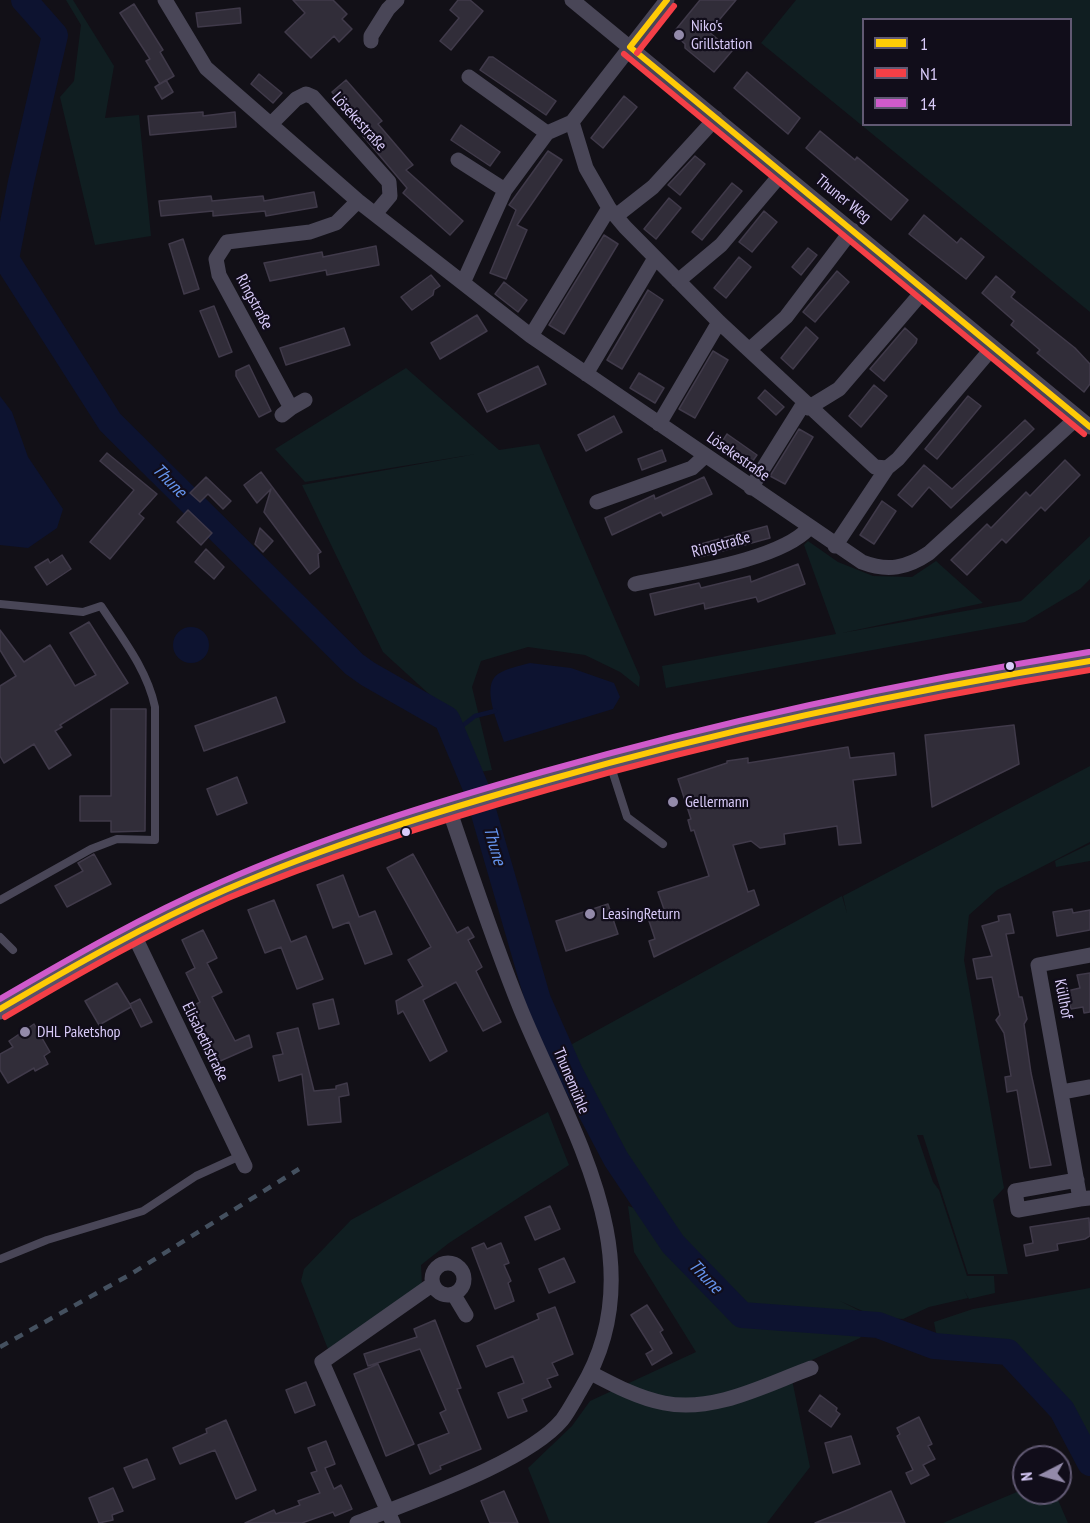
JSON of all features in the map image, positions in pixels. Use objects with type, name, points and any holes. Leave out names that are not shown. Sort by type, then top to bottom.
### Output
[{"type":"main road","points":[[0,1009],[133,933],[276,868],[457,807],[610,762],[846,705],[960,681],[1090,661]]},
{"type":"street","points":[[371,41],[371,36],[388,9],[397,0]]},
{"type":"street","name":"Thuner Weg","points":[[572,0],[1090,427]]},
{"type":"street","points":[[463,283],[505,190],[547,133],[572,123],[667,0]]},
{"type":"street","name":"Lösekestraße","points":[[168,1],[206,68],[272,123],[358,201],[531,336],[835,546],[877,568],[903,567],[915,563],[929,553],[1078,417]]},
{"type":"street","points":[[469,77],[547,133]]},
{"type":"street","name":"Lösekestraße","points":[[272,123],[296,99],[306,94],[313,97],[389,182],[390,196],[375,214]]},
{"type":"street","points":[[531,336],[612,212],[653,187],[716,118]]},
{"type":"street","points":[[572,123],[586,168],[612,212],[719,322],[806,405],[875,467],[887,468]]},
{"type":"street","points":[[458,160],[505,190]]},
{"type":"street","points":[[678,281],[721,245],[782,173]]},
{"type":"street","name":"Ringstraße","points":[[305,400],[286,411],[219,276],[216,259],[227,242],[310,232],[336,223],[358,201]]},
{"type":"street","points":[[750,350],[786,317],[852,230]]},
{"type":"street","points":[[586,374],[655,258]]},
{"type":"street","points":[[751,488],[806,405],[839,389],[924,290]]},
{"type":"street","points":[[659,424],[719,322]]},
{"type":"street","points":[[835,546],[887,468],[898,459],[993,347]]},
{"type":"street","points":[[597,502],[692,468],[705,456]]},
{"type":"street","name":"Ringstraße","points":[[635,584],[770,551],[798,539],[809,528]]},
{"type":"street","name":"Thunemühle","points":[[357,1523],[391,1517],[516,1455],[541,1439],[562,1420],[591,1373],[605,1336],[611,1253],[607,1223],[585,1160],[503,964],[457,807]]},
{"type":"street","name":"Elisabethstraße","points":[[133,933],[243,1161]]},
{"type":"street","name":"Küllhof","points":[[1077,1180],[1015,1191],[1018,1210],[1085,1198],[1077,1180],[1038,965],[1090,955]]},
{"type":"street","points":[[1062,1092],[1090,1087]]},
{"type":"street","points":[[443,1263],[457,1265],[465,1277],[463,1286],[454,1295],[440,1293],[433,1284],[435,1268],[443,1263]]},
{"type":"street","points":[[391,1517],[322,1362],[433,1284]]},
{"type":"street","points":[[454,1295],[466,1315]]},
{"type":"street","points":[[591,1373],[626,1391],[665,1404],[716,1403],[811,1368]]},
{"type":"lane","points":[[0,604],[83,612],[101,606],[143,672],[155,707],[155,840],[117,839],[99,846],[0,900]]},
{"type":"lane","points":[[610,762],[627,817],[663,844]]},
{"type":"lane","points":[[0,937],[13,950]]},
{"type":"lane","points":[[0,1258],[47,1240],[142,1211],[196,1176],[243,1161]]},
{"type":"shaded area","points":[[66,0],[73,0],[114,66],[105,118],[139,115],[151,236],[95,245],[60,97],[74,81],[81,25]]},
{"type":"shaded area","points":[[796,0],[1090,0],[1090,312],[863,126],[1072,126],[1072,18],[862,18],[862,126],[761,43]]},
{"type":"shaded area","points":[[406,368],[499,450],[539,444],[640,677],[639,687],[620,672],[585,655],[528,647],[481,661],[472,687],[492,770],[480,772],[452,715],[383,652],[302,485],[476,454],[305,482],[275,449]]},
{"type":"shaded area","points":[[1090,536],[1090,579],[1080,589],[1025,622],[666,688],[662,666],[836,634],[804,545],[808,541],[838,562],[873,576],[912,577],[936,561],[983,603],[842,633],[1021,601]]},
{"type":"shaded area","points":[[1090,766],[1090,842],[997,890],[969,915],[964,960],[1004,1188],[993,1200],[1008,1274],[968,1274],[923,1135],[917,1135],[933,1182],[939,1190],[967,1276],[994,1276],[995,1293],[969,1299],[964,1290],[968,1298],[929,1307],[903,1319],[876,1317],[840,1301],[876,1319],[860,1338],[790,1370],[810,1467],[767,1523],[550,1523],[528,1468],[572,1426],[590,1401],[696,1352],[634,1252],[628,1206],[661,1216],[616,1146],[565,1048],[842,896],[847,913],[843,896]]},
{"type":"shaded area","points":[[1090,844],[1090,861],[1056,867],[1055,861]]},
{"type":"shaded area","points":[[548,1112],[569,1165],[449,1243],[421,1265],[422,1285],[328,1349],[301,1281],[304,1269],[351,1220]]},
{"type":"shaded area","points":[[1090,1288],[1090,1444],[1071,1406],[1014,1346],[937,1338],[934,1322],[973,1309]]},
{"type":"shaded area","points":[[1012,1494],[1012,1505],[1060,1505],[1068,1523],[943,1523]]},
{"type":"water","points":[[0,396],[12,412],[28,457],[63,509],[57,528],[28,548],[0,545]]},
{"type":"water","points":[[191,627],[203,633],[209,645],[203,657],[191,663],[179,657],[173,645],[179,633]]},
{"type":"water","points":[[530,663],[571,668],[614,683],[620,697],[613,709],[504,742],[492,706],[493,680],[505,670]]},
{"type":"building","points":[[293,0],[333,0],[347,14],[342,19],[352,29],[339,42],[334,36],[311,58],[285,32],[305,13]]},
{"type":"building","points":[[458,0],[470,0],[483,11],[451,50],[440,41],[459,18],[450,10]]},
{"type":"building","points":[[700,0],[736,0],[709,32],[732,51],[714,72],[685,48],[685,44],[673,33]]},
{"type":"building","points":[[134,4],[163,50],[160,52],[174,76],[160,84],[146,61],[150,59],[120,13]]},
{"type":"building","points":[[240,8],[241,23],[198,27],[196,13]]},
{"type":"building","points":[[489,57],[493,57],[556,101],[546,115],[480,70]]},
{"type":"building","points":[[747,72],[800,118],[788,134],[734,88]]},
{"type":"building","points":[[259,74],[282,93],[273,103],[251,84]]},
{"type":"building","points":[[166,80],[173,92],[162,99],[155,87]]},
{"type":"building","points":[[346,80],[382,121],[378,124],[413,165],[406,170],[463,221],[450,235],[403,193],[407,188],[363,136],[367,133],[332,92]]},
{"type":"building","points":[[624,96],[637,107],[603,148],[591,138]]},
{"type":"building","points":[[203,112],[203,116],[235,112],[236,127],[150,135],[148,116]]},
{"type":"building","points":[[461,125],[500,152],[490,166],[451,140]]},
{"type":"building","points":[[820,131],[855,160],[857,157],[908,200],[891,220],[806,148]]},
{"type":"building","points":[[548,151],[562,160],[517,225],[527,230],[506,279],[490,273],[516,210],[509,205]]},
{"type":"building","points":[[695,156],[705,164],[680,195],[668,185]]},
{"type":"building","points":[[732,183],[742,191],[702,240],[692,232]]},
{"type":"building","points":[[314,192],[317,207],[266,216],[265,211],[213,216],[213,211],[161,216],[159,201],[211,196],[212,201],[263,196],[264,201]]},
{"type":"building","points":[[669,198],[681,208],[656,239],[644,229]]},
{"type":"building","points":[[764,211],[777,222],[752,252],[739,242]]},
{"type":"building","points":[[924,215],[957,243],[961,238],[984,257],[966,279],[909,234]]},
{"type":"building","points":[[604,235],[618,244],[564,334],[549,325]]},
{"type":"building","points":[[183,239],[199,289],[184,294],[169,244]]},
{"type":"building","points":[[376,246],[379,265],[327,275],[326,270],[270,281],[264,263],[322,252],[323,257]]},
{"type":"building","points":[[808,248],[817,255],[801,275],[792,267]]},
{"type":"building","points":[[739,257],[751,267],[726,298],[714,288]]},
{"type":"building","points":[[837,271],[849,282],[815,322],[803,312]]},
{"type":"building","points":[[431,275],[440,286],[434,290],[433,295],[412,310],[401,297]]},
{"type":"building","points":[[996,276],[1015,292],[1011,297],[1075,348],[1090,364],[1090,384],[1084,392],[1037,353],[1040,350],[1011,325],[1014,321],[982,293]]},
{"type":"building","points":[[504,282],[527,300],[518,312],[495,294]]},
{"type":"building","points":[[648,290],[663,300],[622,369],[607,360]]},
{"type":"building","points":[[214,306],[232,352],[219,357],[200,311]]},
{"type":"building","points":[[477,315],[487,331],[440,359],[431,343]]},
{"type":"building","points":[[806,327],[818,338],[793,369],[781,358]]},
{"type":"building","points":[[344,328],[350,345],[286,365],[280,348]]},
{"type":"building","points":[[905,328],[917,339],[916,343],[884,381],[870,369]]},
{"type":"building","points":[[713,351],[728,360],[695,418],[679,409]]},
{"type":"building","points":[[249,365],[271,411],[259,417],[236,376],[236,371]]},
{"type":"building","points":[[538,366],[546,384],[487,412],[478,394]]},
{"type":"building","points":[[639,373],[664,388],[655,403],[630,388]]},
{"type":"building","points":[[874,385],[887,396],[861,427],[849,416]]},
{"type":"building","points":[[765,390],[784,407],[776,415],[758,398]]},
{"type":"building","points":[[968,396],[981,406],[937,459],[925,449]]},
{"type":"building","points":[[614,416],[622,432],[586,451],[578,435]]},
{"type":"building","points":[[1025,420],[1034,429],[951,508],[929,487],[912,507],[898,495],[924,465],[952,489]]},
{"type":"building","points":[[799,429],[813,437],[785,484],[770,476]]},
{"type":"building","points":[[727,434],[757,455],[747,469],[718,448]]},
{"type":"building","points":[[662,450],[666,461],[642,470],[638,459]]},
{"type":"building","points":[[107,453],[157,494],[139,514],[144,518],[110,559],[90,542],[134,490],[100,461]]},
{"type":"building","points":[[1065,460],[1080,475],[1045,511],[1041,507],[1006,543],[1002,539],[967,575],[951,560],[987,524],[991,528],[1026,492],[1030,496]]},
{"type":"building","points":[[261,472],[321,552],[318,554],[319,567],[310,574],[264,512],[271,489],[257,503],[244,485]]},
{"type":"building","points":[[206,477],[231,501],[223,509],[208,494],[200,502],[190,493]]},
{"type":"building","points":[[704,477],[712,494],[663,516],[661,512],[612,535],[605,518],[654,495],[655,499]]},
{"type":"building","points":[[882,501],[896,511],[874,544],[860,535]]},
{"type":"building","points":[[188,510],[212,533],[201,545],[177,522]]},
{"type":"building","points":[[767,526],[770,538],[700,557],[697,545]]},
{"type":"building","points":[[260,528],[273,541],[263,552],[255,544]]},
{"type":"building","points":[[206,549],[224,567],[214,579],[195,562]]},
{"type":"building","points":[[62,555],[71,569],[47,585],[35,567],[48,559],[50,563]]},
{"type":"building","points":[[798,564],[805,584],[758,602],[756,597],[705,609],[704,603],[655,615],[650,594],[699,583],[701,588],[750,576],[751,582]]},
{"type":"building","points":[[89,622],[128,683],[60,725],[62,727],[55,731],[71,755],[49,769],[34,744],[4,763],[0,756],[0,686],[16,676],[0,650],[0,630],[24,662],[50,645],[75,686],[96,675],[70,633]]},
{"type":"building","points":[[276,697],[285,722],[204,751],[195,726]]},
{"type":"building","points":[[111,709],[146,709],[145,831],[111,832],[111,821],[80,821],[80,796],[111,796]]},
{"type":"building","points":[[1014,725],[1019,764],[932,807],[925,735]]},
{"type":"building","points":[[848,747],[850,758],[894,753],[896,775],[853,780],[861,843],[839,845],[837,826],[784,834],[785,844],[760,848],[751,841],[733,845],[748,892],[754,890],[759,905],[654,957],[649,941],[655,939],[648,918],[665,912],[658,892],[709,876],[694,830],[691,831],[688,820],[691,819],[678,779],[727,763],[727,761],[748,758],[748,763]]},
{"type":"building","points":[[237,777],[247,803],[217,815],[207,789]]},
{"type":"building","points":[[94,854],[111,884],[67,907],[55,886],[83,871],[78,863]]},
{"type":"building","points":[[413,854],[457,933],[468,927],[474,937],[468,940],[482,967],[476,971],[501,1022],[483,1031],[456,982],[423,1000],[447,1051],[430,1061],[403,1011],[398,1014],[396,1001],[423,986],[408,960],[431,947],[387,868]]},
{"type":"building","points":[[343,875],[359,917],[375,911],[392,954],[365,964],[349,922],[333,928],[317,885]]},
{"type":"building","points":[[274,900],[291,942],[306,936],[323,979],[297,989],[281,947],[265,953],[248,910]]},
{"type":"building","points":[[608,904],[618,934],[566,951],[556,921]]},
{"type":"building","points":[[1072,909],[1073,913],[1090,910],[1090,930],[1057,936],[1053,912]]},
{"type":"building","points":[[1010,914],[1014,933],[1006,934],[1019,997],[1022,997],[1027,1019],[1024,1024],[1031,1073],[1051,1165],[1030,1168],[1017,1090],[1007,1092],[1005,1077],[1011,1076],[1004,1033],[996,1020],[1000,1015],[992,977],[977,979],[973,959],[992,956],[982,926],[999,921],[998,916]]},
{"type":"building","points":[[203,930],[217,958],[207,963],[222,992],[212,997],[235,1041],[249,1035],[252,1047],[218,1062],[191,1007],[200,1002],[186,973],[195,968],[182,940]]},
{"type":"building","points":[[1090,973],[1090,1012],[1084,1013],[1083,1007],[1071,1009],[1067,991],[1080,988],[1077,975]]},
{"type":"building","points":[[117,983],[131,1006],[130,1004],[140,999],[152,1022],[141,1027],[131,1007],[99,1025],[85,1001]]},
{"type":"building","points":[[333,999],[339,1024],[319,1029],[313,1004]]},
{"type":"building","points":[[34,1024],[50,1052],[44,1056],[48,1064],[35,1071],[34,1068],[8,1083],[0,1070],[0,1054],[13,1047],[9,1041]]},
{"type":"building","points":[[298,1028],[314,1091],[336,1089],[336,1086],[347,1083],[349,1095],[339,1097],[341,1122],[308,1125],[302,1074],[279,1081],[273,1056],[283,1054],[277,1033]]},
{"type":"building","points":[[550,1206],[560,1229],[535,1240],[525,1217]]},
{"type":"building","points":[[1089,1218],[1090,1236],[1057,1244],[1058,1250],[1026,1256],[1024,1245],[1033,1243],[1030,1227]]},
{"type":"building","points":[[484,1243],[487,1249],[501,1243],[509,1263],[504,1265],[511,1281],[508,1283],[514,1301],[495,1309],[472,1248]]},
{"type":"building","points":[[564,1258],[575,1282],[549,1293],[539,1269]]},
{"type":"building","points":[[647,1305],[663,1330],[660,1332],[672,1353],[652,1365],[646,1354],[653,1350],[631,1315]]},
{"type":"building","points":[[555,1307],[573,1354],[552,1363],[558,1375],[547,1379],[551,1387],[522,1399],[527,1411],[508,1418],[498,1393],[524,1383],[513,1356],[486,1367],[477,1346],[539,1319],[537,1314]]},
{"type":"building","points":[[435,1320],[461,1388],[457,1389],[481,1449],[440,1466],[441,1469],[430,1474],[418,1445],[449,1433],[440,1413],[446,1410],[420,1349],[368,1366],[364,1354],[417,1337],[414,1329]]},
{"type":"building","points":[[378,1364],[414,1444],[386,1456],[354,1374]]},
{"type":"building","points":[[306,1382],[315,1405],[295,1413],[286,1390]]},
{"type":"building","points":[[820,1395],[837,1408],[836,1411],[840,1414],[831,1427],[809,1411]]},
{"type":"building","points":[[919,1417],[932,1444],[928,1446],[935,1459],[923,1465],[929,1475],[911,1484],[906,1473],[913,1470],[897,1436],[900,1434],[897,1428]]},
{"type":"building","points":[[226,1420],[256,1490],[236,1499],[215,1450],[180,1464],[173,1448],[207,1433],[206,1429]]},
{"type":"building","points":[[851,1436],[860,1464],[833,1473],[825,1443]]},
{"type":"building","points":[[326,1441],[335,1464],[325,1468],[334,1489],[341,1485],[352,1509],[335,1516],[333,1512],[302,1523],[245,1523],[274,1510],[276,1514],[300,1505],[298,1501],[320,1493],[311,1473],[317,1471],[308,1448]]},
{"type":"building","points":[[147,1459],[155,1479],[133,1488],[124,1468]]},
{"type":"building","points":[[113,1488],[123,1511],[112,1515],[113,1520],[99,1523],[89,1498]]},
{"type":"building","points":[[504,1491],[518,1523],[490,1523],[481,1501]]},
{"type":"building","points":[[891,1491],[905,1523],[815,1523],[850,1509]]},
{"type":"waterway","name":"Thune","points":[[24,0],[55,35],[21,182],[6,259],[110,422],[354,664],[447,719],[478,793],[538,1000],[570,1072],[616,1159],[673,1244],[742,1315],[878,1325],[934,1346],[1008,1352],[1062,1410],[1090,1463]]},
{"type":"waterway","points":[[453,733],[475,716],[495,711]]},
{"type":"railway","points":[[0,1347],[131,1274],[299,1169]]},
{"type":"transit line","name":"1","points":[[667,0],[630,47],[1090,427]]},
{"type":"transit line","name":"N1","points":[[637,53],[674,6]]},
{"type":"transit line","name":"N1","points":[[624,54],[1084,434]]},
{"type":"transit line","name":"14","points":[[0,999],[108,938],[191,896],[258,866],[419,809],[610,753],[745,720],[951,676],[1089,652]]},
{"type":"transit line","name":"1","points":[[0,1009],[111,946],[196,903],[304,858],[425,817],[615,761],[749,728],[885,698],[1090,661]]},
{"type":"transit line","name":"N1","points":[[5,1017],[87,969],[199,911],[347,852],[428,826],[617,770],[751,737],[886,707],[1090,670]]},
{"type":"place","name":"Niko's Grillstation","points":[[679,35]]},
{"type":"place","name":"Gellermann","points":[[673,802]]},
{"type":"place","name":"LeasingReturn","points":[[590,914]]},
{"type":"place","name":"DHL Paketshop","points":[[25,1032]]}]
